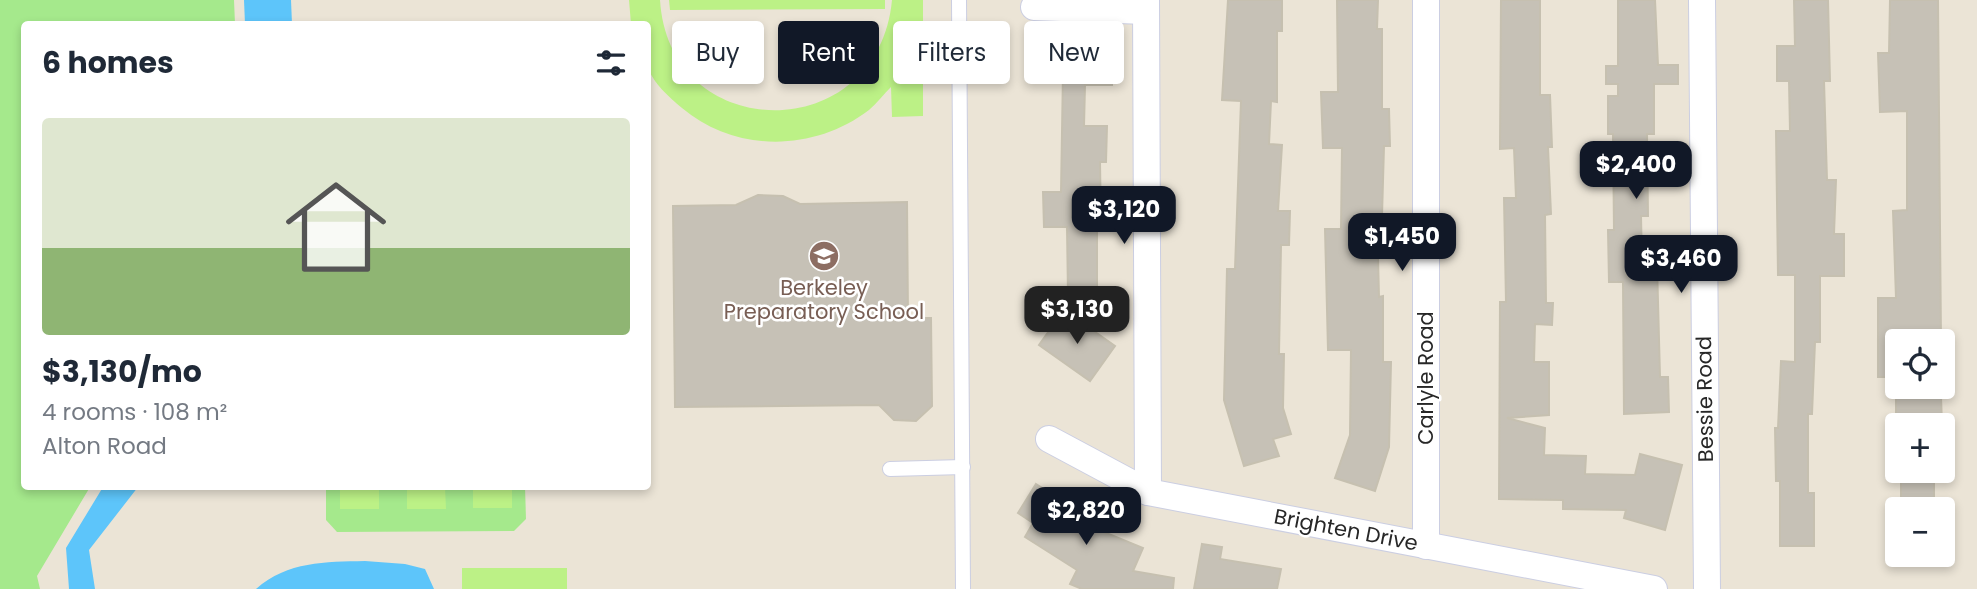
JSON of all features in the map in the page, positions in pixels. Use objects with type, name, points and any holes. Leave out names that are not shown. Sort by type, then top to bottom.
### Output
[{"type":"street","name":"Carlyle Road","points":[[1426,0],[1426,546]]},
{"type":"street","name":"Bessie Road","points":[[1702,0],[1707,589]]},
{"type":"street","points":[[1034,7],[1146,6],[1148,492]]},
{"type":"street","name":"Brighten Drive","points":[[1049,439],[1148,492],[1654,589]]},
{"type":"lane","points":[[959,0],[963,589]]},
{"type":"lane","points":[[890,469],[963,467]]},
{"type":"green space","points":[[0,0],[234,0],[235,21],[21,21],[21,490],[88,490],[37,576],[40,589],[0,589]]},
{"type":"green space","points":[[629,0],[660,0],[672,48],[672,84],[701,84],[734,103],[774,110],[815,104],[849,84],[879,84],[879,45],[892,0],[923,0],[923,21],[893,21],[893,84],[923,84],[923,116],[892,117],[891,87],[869,110],[824,134],[775,142],[726,133],[703,123],[682,108],[657,84],[651,75],[651,21],[631,21]]},
{"type":"green space","points":[[669,0],[885,0],[885,9],[670,10]]},
{"type":"green space","points":[[326,490],[525,490],[526,519],[514,531],[337,532],[326,520]]},
{"type":"green space","points":[[340,490],[379,490],[379,509],[340,509]]},
{"type":"green space","points":[[407,490],[445,490],[446,509],[407,509]]},
{"type":"green space","points":[[473,490],[512,490],[512,508],[473,508]]},
{"type":"green space","points":[[462,568],[567,568],[567,589],[462,589]]},
{"type":"water","points":[[244,0],[291,0],[292,21],[245,21]]},
{"type":"water","points":[[101,490],[136,490],[89,550],[95,589],[69,589],[66,548]]},
{"type":"water","points":[[365,561],[405,564],[425,569],[434,589],[256,589],[294,568],[321,563]]},
{"type":"building","points":[[1228,0],[1282,0],[1282,31],[1277,31],[1277,102],[1271,101],[1269,144],[1282,145],[1278,211],[1290,211],[1289,245],[1281,245],[1279,354],[1284,354],[1283,408],[1291,434],[1273,439],[1279,456],[1244,466],[1224,400],[1227,269],[1235,269],[1241,101],[1222,100]]},
{"type":"building","points":[[1337,0],[1378,0],[1377,29],[1382,29],[1382,109],[1389,109],[1390,146],[1384,146],[1382,216],[1377,216],[1379,297],[1383,296],[1383,362],[1391,362],[1389,447],[1375,491],[1335,478],[1350,435],[1351,350],[1328,350],[1325,229],[1341,229],[1342,148],[1323,148],[1321,92],[1338,92]]},
{"type":"building","points":[[1501,0],[1540,0],[1540,95],[1550,95],[1552,147],[1548,147],[1551,214],[1545,215],[1546,303],[1553,303],[1552,325],[1535,324],[1534,362],[1549,362],[1549,415],[1507,418],[1545,428],[1544,455],[1586,456],[1585,474],[1635,475],[1640,454],[1682,465],[1665,530],[1624,518],[1626,510],[1563,509],[1563,500],[1499,499],[1500,302],[1506,302],[1504,198],[1516,198],[1514,148],[1500,149]]},
{"type":"building","points":[[1618,0],[1655,0],[1658,65],[1678,65],[1678,84],[1654,84],[1654,134],[1647,134],[1648,216],[1641,216],[1642,264],[1657,264],[1660,377],[1668,377],[1669,412],[1624,414],[1623,282],[1609,282],[1608,230],[1614,230],[1613,134],[1608,134],[1608,96],[1618,96],[1618,84],[1606,84],[1606,66],[1618,66]]},
{"type":"building","points":[[1794,0],[1828,0],[1830,81],[1824,81],[1827,180],[1836,180],[1834,234],[1844,234],[1844,276],[1820,276],[1820,342],[1815,342],[1812,414],[1808,414],[1808,493],[1814,493],[1814,546],[1780,546],[1780,481],[1776,481],[1775,428],[1778,428],[1781,361],[1795,362],[1795,275],[1778,275],[1776,131],[1790,131],[1789,81],[1777,81],[1777,46],[1795,46]]},
{"type":"building","points":[[1890,0],[1938,0],[1941,329],[1885,329],[1885,377],[1878,377],[1878,298],[1896,298],[1893,211],[1907,210],[1907,111],[1880,112],[1878,53],[1889,53]]},
{"type":"building","points":[[1063,84],[1112,84],[1085,85],[1084,126],[1107,126],[1106,162],[1100,162],[1101,227],[1097,227],[1097,294],[1068,295],[1067,227],[1044,227],[1043,192],[1061,192]]},
{"type":"building","points":[[758,195],[783,196],[800,204],[907,202],[908,318],[931,318],[932,406],[916,421],[894,420],[879,405],[675,407],[673,206],[736,205]]},
{"type":"building","points":[[1064,310],[1115,346],[1090,381],[1039,345]]},
{"type":"building","points":[[1896,399],[1941,399],[1942,413],[1896,413]]},
{"type":"building","points":[[1901,483],[1934,483],[1934,497],[1901,497]]},
{"type":"building","points":[[1036,484],[1082,513],[1077,521],[1143,548],[1133,571],[1174,578],[1173,589],[1082,589],[1070,584],[1077,570],[1025,537],[1033,523],[1018,513]]},
{"type":"building","points":[[1202,544],[1222,547],[1220,559],[1281,569],[1277,589],[1194,589]]},
{"type":"place","name":"Berkeley Preparatory School","points":[[824,256]]}]
